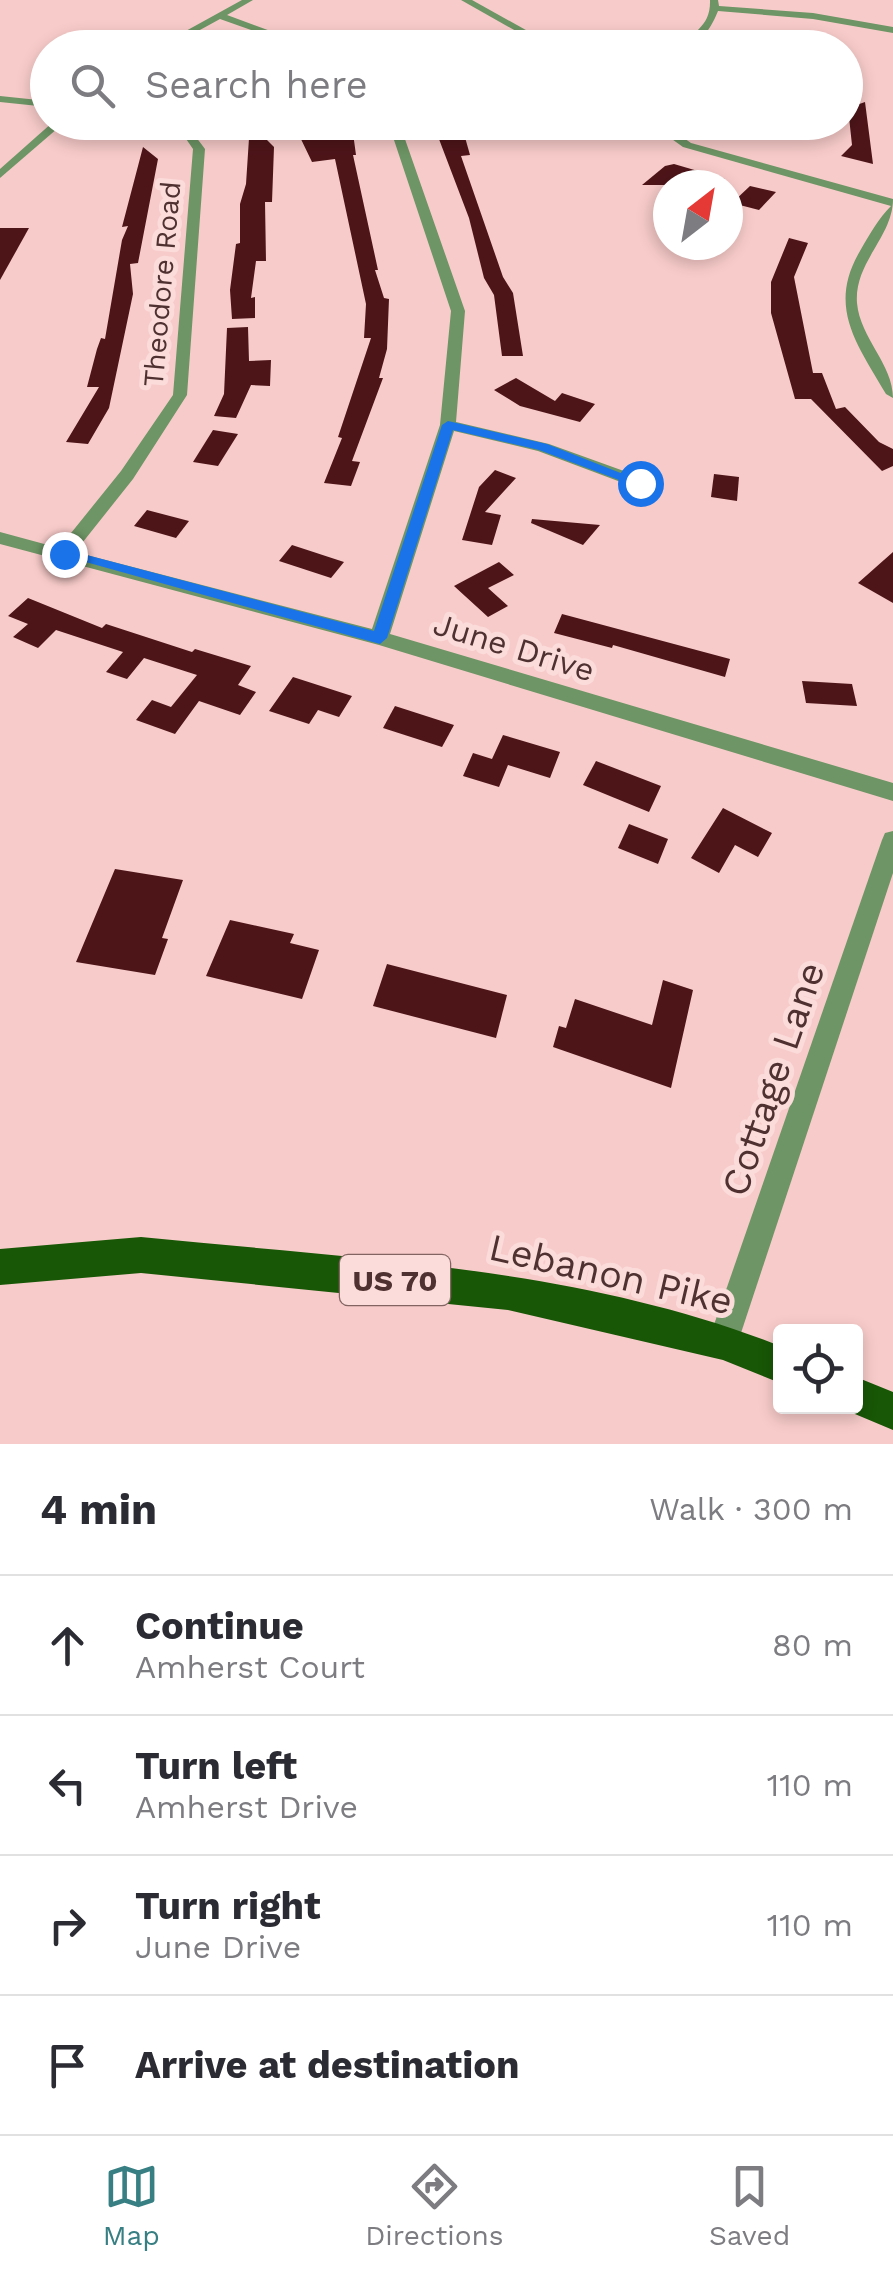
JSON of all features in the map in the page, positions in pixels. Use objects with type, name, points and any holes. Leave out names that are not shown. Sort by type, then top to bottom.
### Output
[{"type":"main road","name":"Lebanon Pike","points":[[0,1267],[142,1255],[508,1292],[723,1342],[773,1362]]},
{"type":"main road","points":[[863,1399],[893,1411]]},
{"type":"street","points":[[191,30],[249,0]]},
{"type":"street","points":[[465,0],[521,30]]},
{"type":"street","points":[[706,30],[714,4],[893,30]]},
{"type":"street","points":[[217,15],[261,30]]},
{"type":"street","points":[[0,99],[30,102]]},
{"type":"street","points":[[0,176],[40,140]]},
{"type":"street","name":"Theodore Road","points":[[64,554],[127,475],[180,395],[199,149],[192,140]]},
{"type":"street","points":[[380,638],[448,425],[458,311],[399,140]]},
{"type":"street","points":[[680,140],[893,206],[858,258],[848,288],[852,323],[893,394]]},
{"type":"street","points":[[448,425],[542,447],[640,483]]},
{"type":"street","name":"June Drive","points":[[0,538],[380,638],[893,792]]},
{"type":"street","name":"Cottage Lane","points":[[723,1342],[893,840]]},
{"type":"building","points":[[863,103],[873,164],[841,156],[852,145],[851,140],[863,140]]},
{"type":"building","points":[[249,140],[267,140],[274,147],[272,202],[265,202],[266,261],[256,261],[251,298],[255,297],[255,318],[232,319],[230,290]]},
{"type":"building","points":[[301,140],[354,140],[353,155],[375,270],[384,298],[389,299],[387,349],[379,378],[383,378],[352,461],[360,462],[351,486],[324,483],[342,438],[338,437],[371,338],[364,338],[366,304],[335,159],[312,162]]},
{"type":"building","points":[[439,140],[466,140],[470,155],[461,156],[503,277],[513,293],[523,356],[502,356],[494,295],[484,278],[469,218]]},
{"type":"building","points":[[143,147],[158,159],[138,263],[130,264],[133,294],[109,408],[88,444],[66,442],[99,387],[87,387],[101,338],[105,339],[122,240],[128,226],[122,227]]},
{"type":"building","points":[[674,164],[694,170],[660,170]]},
{"type":"building","points":[[750,186],[776,192],[759,210],[743,206],[743,193]]},
{"type":"building","points":[[0,228],[29,228],[0,280]]},
{"type":"building","points":[[789,238],[808,243],[794,277],[813,373],[822,373],[836,409],[845,407],[879,442],[893,449],[893,466],[882,471],[811,399],[795,399],[771,313],[771,282]]},
{"type":"building","points":[[248,327],[249,361],[271,360],[270,386],[251,385],[236,418],[214,416],[224,394],[227,328]]},
{"type":"building","points":[[516,378],[555,401],[562,393],[595,404],[580,422],[520,406],[494,390]]},
{"type":"building","points":[[213,430],[238,434],[218,466],[193,462]]},
{"type":"building","points":[[495,470],[516,478],[485,512],[501,515],[492,545],[462,540],[479,487]]},
{"type":"building","points":[[714,474],[739,477],[737,501],[711,497]]},
{"type":"building","points":[[147,510],[189,521],[176,538],[134,526]]},
{"type":"building","points":[[532,519],[600,525],[583,545],[531,523]]},
{"type":"building","points":[[292,545],[344,562],[331,578],[279,561]]},
{"type":"building","points":[[893,552],[893,603],[858,583]]},
{"type":"building","points":[[499,562],[514,575],[488,588],[508,606],[488,617],[454,586]]},
{"type":"building","points":[[28,598],[102,628],[106,624],[251,666],[238,685],[256,692],[240,715],[199,701],[175,734],[136,720],[152,700],[171,707],[197,675],[144,658],[127,679],[106,672],[123,652],[56,630],[38,648],[13,637],[28,624],[8,616]]},
{"type":"building","points":[[562,614],[730,659],[725,677],[613,645],[612,648],[554,633]]},
{"type":"building","points":[[293,677],[352,696],[339,717],[318,710],[309,724],[269,711]]},
{"type":"building","points":[[802,681],[852,684],[857,706],[806,703]]},
{"type":"building","points":[[395,706],[454,725],[442,747],[383,728]]},
{"type":"building","points":[[503,735],[560,752],[550,778],[508,765],[499,787],[463,776],[473,753],[492,759]]},
{"type":"building","points":[[596,761],[661,786],[649,812],[583,785]]},
{"type":"building","points":[[723,808],[772,833],[758,857],[735,845],[719,873],[691,858]]},
{"type":"building","points":[[629,824],[668,839],[658,864],[618,848]]},
{"type":"building","points":[[115,869],[183,880],[162,938],[168,939],[155,975],[76,962]]},
{"type":"building","points":[[230,920],[294,934],[290,943],[319,950],[302,999],[206,976]]},
{"type":"building","points":[[387,964],[507,995],[496,1038],[373,1006]]},
{"type":"building","points":[[663,980],[693,990],[671,1088],[553,1047],[559,1026],[566,1028],[575,999],[652,1025]]},
{"type":"route","points":[[64,554],[380,638],[448,425],[542,447],[640,483]]}]
